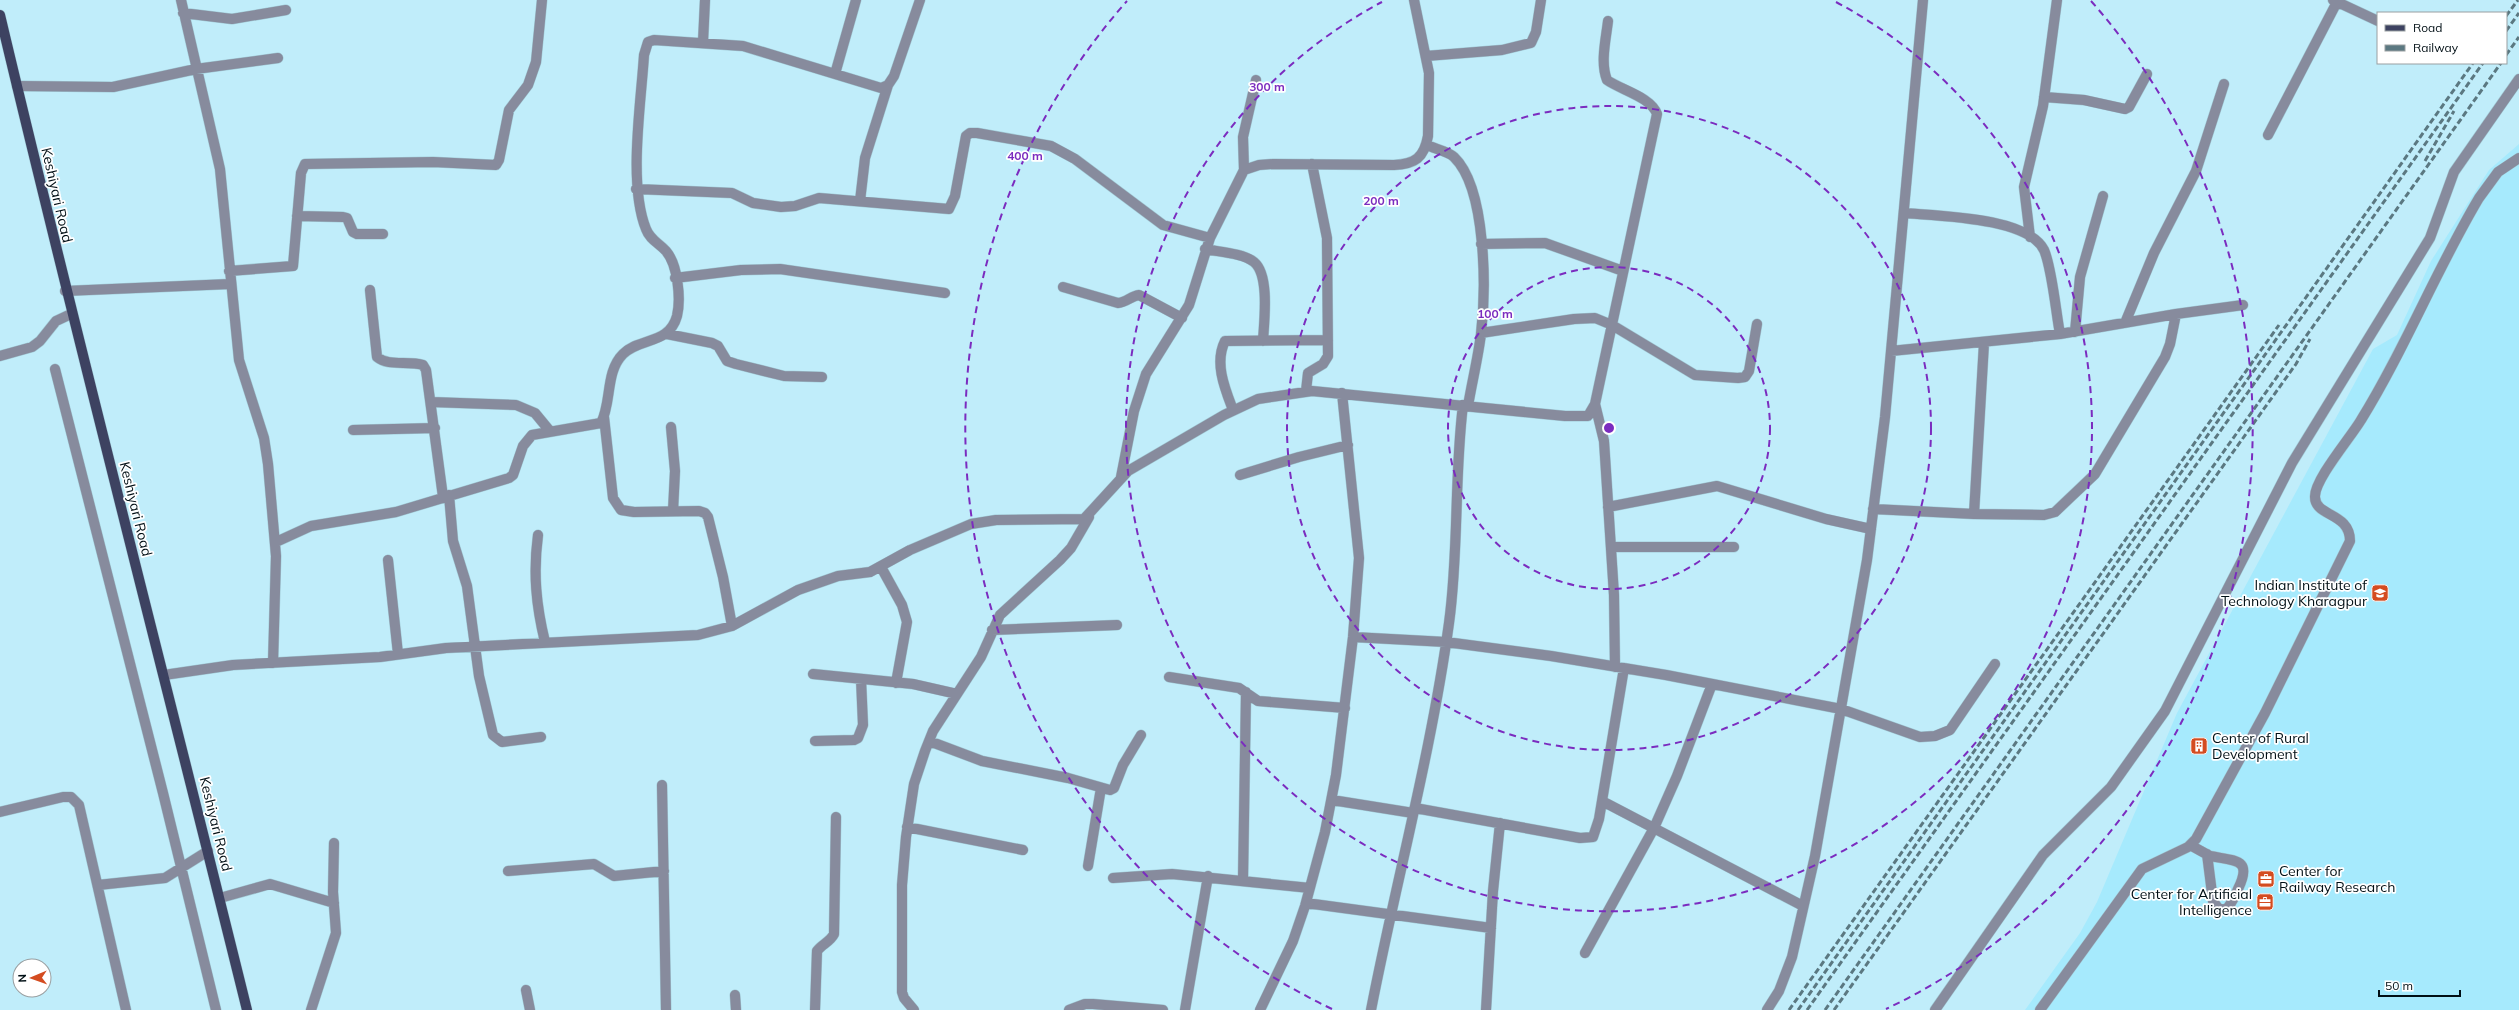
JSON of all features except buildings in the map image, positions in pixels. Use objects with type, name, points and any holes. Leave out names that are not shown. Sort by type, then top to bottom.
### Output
[{"type":"main road","name":"Keshiyari Road","points":[[0,15],[65,291],[164,675],[247,1010]]},
{"type":"street","points":[[181,0],[220,169],[228,271],[239,360],[264,438],[274,509],[276,542],[276,608],[272,663]]},
{"type":"street","points":[[228,271],[293,266],[302,173],[306,164],[433,162],[496,165],[500,160],[509,110],[528,85],[536,62],[542,0]]},
{"type":"street","points":[[703,42],[705,0]]},
{"type":"street","points":[[835,74],[856,0]]},
{"type":"street","points":[[860,200],[865,158],[888,85],[894,76],[920,0]]},
{"type":"street","points":[[1244,170],[1259,165],[1414,163],[1427,145],[1429,73],[1414,0]]},
{"type":"street","points":[[1426,56],[1502,50],[1531,43],[1536,32],[1541,0]]},
{"type":"street","points":[[1767,1010],[1779,991],[1792,957],[1815,856],[1871,529],[1891,351],[1924,0]]},
{"type":"street","points":[[2030,237],[2024,187],[2044,97],[2057,0]]},
{"type":"street","points":[[2268,135],[2335,1],[2377,21]]},
{"type":"street","points":[[183,13],[228,19],[286,10]]},
{"type":"street","points":[[914,1010],[904,998],[902,992],[902,884],[907,827],[914,784],[929,741],[981,657],[1000,615],[1010,603],[1060,560],[1071,548],[1089,517],[1121,477],[1233,410],[1258,399],[1306,391],[1342,393],[1583,417],[1592,412],[1612,325],[1656,114],[1655,109],[1649,103],[1607,80],[1604,73],[1604,61],[1608,21]]},
{"type":"street","points":[[667,334],[676,317],[678,306],[675,278],[670,257],[653,241],[646,230],[636,189],[646,47],[648,42],[654,40],[703,42],[759,50],[872,86],[881,88],[888,85]]},
{"type":"street","points":[[17,86],[113,87],[196,69],[278,58]]},
{"type":"street","points":[[2044,97],[2084,100],[2125,109],[2129,107],[2147,74]]},
{"type":"street","points":[[1936,1010],[2043,855],[2111,787],[2165,711],[2292,462],[2430,238],[2454,172],[2519,79]]},
{"type":"street","points":[[1121,477],[1140,390],[1157,354],[1182,318],[1192,297],[1205,249],[1244,170],[1243,137],[1256,80]]},
{"type":"street","points":[[2125,323],[2154,253],[2196,171],[2224,84]]},
{"type":"street","points":[[636,189],[732,193],[753,203],[782,207],[795,206],[819,198],[860,200],[949,209],[955,196],[963,143],[970,133],[1051,146],[1075,159],[1163,225],[1210,238]]},
{"type":"street","points":[[1371,1010],[1414,810],[1446,642],[1454,575],[1457,473],[1466,405],[1481,334],[1483,293],[1481,244],[1475,200],[1462,168],[1454,156],[1427,145]]},
{"type":"street","points":[[2040,1010],[2142,869],[2190,845],[2208,818],[2265,713],[2350,541],[2350,531],[2346,524],[2318,506],[2314,498],[2318,483],[2361,420],[2479,198],[2498,172],[2519,158]]},
{"type":"street","points":[[1306,391],[1308,373],[1327,361],[1328,340],[1327,238],[1312,164]]},
{"type":"street","points":[[2075,332],[2080,276],[2103,196]]},
{"type":"street","points":[[1904,213],[1983,220],[2010,226],[2038,241],[2046,255],[2060,334]]},
{"type":"street","points":[[297,216],[343,217],[347,218],[353,232],[357,234],[383,234]]},
{"type":"street","points":[[1481,244],[1545,243],[1623,271]]},
{"type":"street","points":[[1205,249],[1248,259],[1258,267],[1262,278],[1264,296],[1263,341]]},
{"type":"street","points":[[675,278],[741,270],[780,269],[945,293]]},
{"type":"street","points":[[65,291],[230,284]]},
{"type":"street","points":[[1063,287],[1118,303],[1125,302],[1134,296],[1139,295],[1182,318]]},
{"type":"street","points":[[370,290],[377,357],[388,362],[423,365],[428,379],[453,541],[467,586],[475,647],[493,735],[502,742],[541,737]]},
{"type":"street","points":[[1891,351],[1984,343],[2060,334],[2176,314],[2243,305]]},
{"type":"street","points":[[0,356],[32,347],[40,341],[56,321],[71,314]]},
{"type":"street","points":[[1873,509],[1974,514],[2044,515],[2055,512],[2095,474],[2158,371],[2170,344],[2176,314]]},
{"type":"street","points":[[1481,334],[1587,317],[1595,318],[1612,325],[1695,375],[1738,378],[1745,376],[1749,371],[1757,324]]},
{"type":"street","points":[[276,542],[311,526],[396,512],[509,478],[515,470],[527,439],[532,434],[549,430],[601,423],[604,417],[615,365],[621,356],[627,350],[667,334],[712,343],[718,346],[728,361],[736,364],[784,376],[822,377]]},
{"type":"street","points":[[1233,410],[1222,379],[1224,344],[1229,340],[1328,340]]},
{"type":"street","points":[[1974,514],[1984,343]]},
{"type":"street","points":[[55,369],[163,793],[180,869],[216,1010]]},
{"type":"street","points":[[1260,1010],[1293,941],[1306,903],[1332,800],[1345,708],[1353,637],[1359,542],[1342,393]]},
{"type":"street","points":[[431,402],[516,405],[535,413],[549,430]]},
{"type":"street","points":[[1332,800],[1414,810],[1500,823],[1580,838],[1593,838],[1596,832],[1602,801],[1619,668],[1603,432],[1595,404]]},
{"type":"street","points":[[604,417],[613,498],[616,504],[627,512],[699,510],[705,513],[711,521],[732,626]]},
{"type":"street","points":[[671,427],[674,471],[673,511]]},
{"type":"street","points":[[353,430],[435,428]]},
{"type":"street","points":[[1240,474],[1348,445]]},
{"type":"street","points":[[1608,507],[1717,486],[1826,519],[1871,529]]},
{"type":"street","points":[[164,675],[233,666],[338,661],[475,647],[545,642],[698,635],[732,626],[798,590],[848,574],[866,573],[881,567],[910,550],[971,524],[996,520],[1078,521],[1089,517]]},
{"type":"street","points":[[538,535],[534,565],[535,592],[545,642]]},
{"type":"street","points":[[1611,547],[1734,547]]},
{"type":"street","points":[[388,560],[398,654]]},
{"type":"street","points":[[881,567],[902,605],[907,622],[896,683]]},
{"type":"street","points":[[992,630],[1117,625]]},
{"type":"street","points":[[1353,637],[1446,642],[1619,668],[1712,684],[1841,709],[1920,737],[1943,734],[1955,724],[1995,664]]},
{"type":"street","points":[[813,674],[896,683],[957,694]]},
{"type":"street","points":[[1169,677],[1239,688],[1258,701],[1345,708]]},
{"type":"street","points":[[815,741],[854,740],[858,738],[863,725],[861,679]]},
{"type":"street","points":[[1585,953],[1654,828],[1677,776],[1712,684]]},
{"type":"street","points":[[1243,880],[1246,692]]},
{"type":"street","points":[[929,741],[982,761],[1068,778],[1110,790],[1114,788],[1123,765],[1141,735]]},
{"type":"street","points":[[662,785],[666,1010]]},
{"type":"street","points":[[1088,866],[1101,788]]},
{"type":"street","points":[[0,812],[63,797],[71,797],[76,801],[81,811],[126,1010]]},
{"type":"street","points":[[1602,801],[1803,906]]},
{"type":"street","points":[[815,1010],[817,951],[820,946],[830,941],[834,934],[836,817]]},
{"type":"street","points":[[1486,1010],[1492,891],[1500,823]]},
{"type":"street","points":[[907,827],[1023,850]]},
{"type":"street","points":[[311,1010],[335,940],[334,843]]},
{"type":"street","points":[[2190,845],[2206,854],[2235,861],[2245,870],[2245,874],[2236,893],[2225,910],[2218,908],[2214,901],[2206,854]]},
{"type":"street","points":[[98,885],[166,878],[208,851]]},
{"type":"street","points":[[508,871],[594,864],[614,876],[664,871]]},
{"type":"street","points":[[1113,878],[1162,874],[1208,876],[1310,888]]},
{"type":"street","points":[[1185,1010],[1208,876]]},
{"type":"street","points":[[220,898],[270,884],[334,902]]},
{"type":"street","points":[[1306,903],[1491,928]]},
{"type":"street","points":[[526,990],[530,1010]]},
{"type":"street","points":[[735,995],[736,1010]]},
{"type":"street","points":[[1069,1010],[1093,1004],[1163,1010]]},
{"type":"shaded area","name":"Indian Institute of Technology Kharagpur","points":[[2519,144],[2519,1010],[2025,1010],[2080,933],[2097,902],[2177,713],[2373,349],[2397,335],[2431,261],[2489,170]]},
{"type":"railway","points":[[2507,15],[2518,0]]},
{"type":"railway","points":[[2507,30],[2519,13]]},
{"type":"railway","points":[[2507,54],[2519,37]]},
{"type":"railway","points":[[1798,1010],[2472,64]]},
{"type":"railway","points":[[1807,1010],[2482,64]]},
{"type":"railway","points":[[1825,1010],[2500,64]]},
{"type":"railway","points":[[2425,161],[2454,111]]},
{"type":"railway","points":[[1789,1010],[2279,325]]},
{"type":"railway","points":[[1834,1010],[2296,364],[2310,339]]},
{"type":"place","name":"Indian Institute of Technology Kharagpur","points":[[2380,593]]},
{"type":"place","name":"Center of Rural Development","points":[[2199,746]]},
{"type":"place","name":"Center for Railway Research","points":[[2266,879]]},
{"type":"place","name":"Center for Artificial Intelligence","points":[[2265,902]]}]
